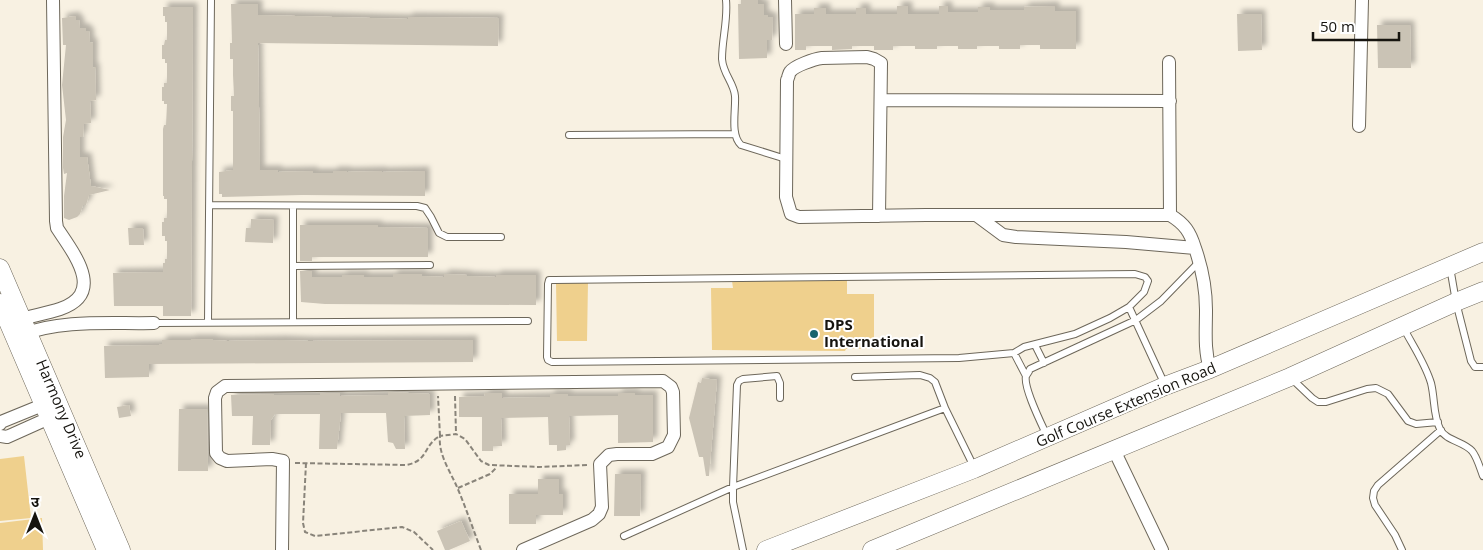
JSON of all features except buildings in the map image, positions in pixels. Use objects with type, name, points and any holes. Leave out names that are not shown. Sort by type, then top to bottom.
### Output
[{"type":"main road","name":"Golf Course Extension Road","points":[[766,550],[974,469],[1483,252]]},
{"type":"main road","name":"Harmony Drive","points":[[0,268],[18,328],[53,408],[121,550]]},
{"type":"main road","points":[[872,550],[1290,377],[1483,291]]},
{"type":"main road","name":"Harmony Drive","points":[[0,303],[18,328]]},
{"type":"main road","name":"Harmony Drive","points":[[53,408],[106,550]]},
{"type":"street","points":[[18,328],[76,302],[81,295],[83,287],[81,267],[57,228],[56,221],[53,0]]},
{"type":"street","points":[[785,0],[786,44]]},
{"type":"street","points":[[1359,126],[1362,0]]},
{"type":"street","points":[[879,216],[881,63],[874,58],[867,57],[816,59],[793,69],[789,72],[787,80],[786,197],[791,214],[799,217],[976,215],[1170,216],[1182,222],[1192,237],[1204,280],[1207,358],[1210,370]]},
{"type":"street","points":[[1169,62],[1170,216]]},
{"type":"street","points":[[881,100],[1170,101]]},
{"type":"street","points":[[976,215],[1004,234],[1016,237],[1195,248]]},
{"type":"street","points":[[18,328],[68,324],[154,323]]},
{"type":"street","points":[[282,550],[283,461],[227,461],[220,458],[216,453],[216,398],[217,392],[225,386],[664,382],[671,387],[674,392],[674,435],[668,446],[652,454],[618,454],[609,456],[600,464],[602,507],[599,514],[592,520],[523,550]]},
{"type":"street","points":[[0,424],[1,422],[53,408]]},
{"type":"street","points":[[0,436],[8,437],[53,408]]},
{"type":"street","points":[[1114,450],[1162,550]]},
{"type":"lane","points":[[208,322],[212,0]]},
{"type":"lane","points":[[726,0],[726,22],[722,57],[728,80],[734,89],[735,134],[737,141],[741,145],[786,159]]},
{"type":"lane","points":[[569,135],[735,134]]},
{"type":"lane","points":[[208,205],[417,206],[425,208],[439,233],[447,237],[501,237]]},
{"type":"lane","points":[[293,206],[293,322]]},
{"type":"lane","points":[[1048,438],[1025,383],[1030,369],[1136,320],[1161,301],[1199,261]]},
{"type":"lane","points":[[293,266],[430,265]]},
{"type":"lane","points":[[1450,266],[1456,302],[1471,362],[1475,367],[1483,367]]},
{"type":"lane","points":[[1135,274],[1145,277],[1148,281],[1144,292],[1129,307],[1075,334],[1024,347],[1014,353],[960,358],[552,362],[547,357],[549,280],[1135,274]]},
{"type":"lane","points":[[1129,307],[1165,386]]},
{"type":"lane","points":[[154,323],[528,321]]},
{"type":"lane","points":[[1402,326],[1422,362],[1431,384],[1434,414],[1441,430],[1446,436],[1463,444],[1472,451],[1483,476]]},
{"type":"lane","points":[[1035,345],[1044,363]]},
{"type":"lane","points":[[1014,353],[1026,376]]},
{"type":"lane","points":[[855,377],[920,375],[930,378],[935,382],[945,408],[974,469]]},
{"type":"lane","points":[[743,550],[733,487],[737,385],[743,379],[777,376],[780,383],[780,398]]},
{"type":"lane","points":[[1290,377],[1318,402],[1326,402],[1376,388],[1388,394],[1408,421],[1416,424],[1438,422]]},
{"type":"lane","points":[[624,536],[733,487],[945,408]]},
{"type":"lane","points":[[1402,550],[1395,535],[1375,505],[1374,491],[1378,485],[1441,430]]},
{"type":"path","points":[[438,383],[442,453],[458,488],[481,550]]},
{"type":"path","points":[[455,383],[456,434]]},
{"type":"path","points":[[283,461],[306,464],[406,465],[420,460],[435,439],[440,436],[456,434],[465,439],[481,461],[489,465],[600,464]]},
{"type":"path","points":[[306,464],[303,523],[305,532],[315,536],[402,527],[414,532],[433,550]]},
{"type":"path","points":[[458,488],[490,474],[498,466]]},
{"type":"shaded area","points":[[847,280],[847,294],[874,294],[874,349],[846,349],[845,351],[712,350],[711,288],[733,288],[732,281]]},
{"type":"shaded area","points":[[588,282],[587,341],[557,341],[556,283]]},
{"type":"shaded area","points":[[24,456],[31,518],[0,521],[0,459]]},
{"type":"shaded area","points":[[42,518],[43,550],[0,550],[0,523]]},
{"type":"place","name":"DPS International","points":[[814,334]]}]
